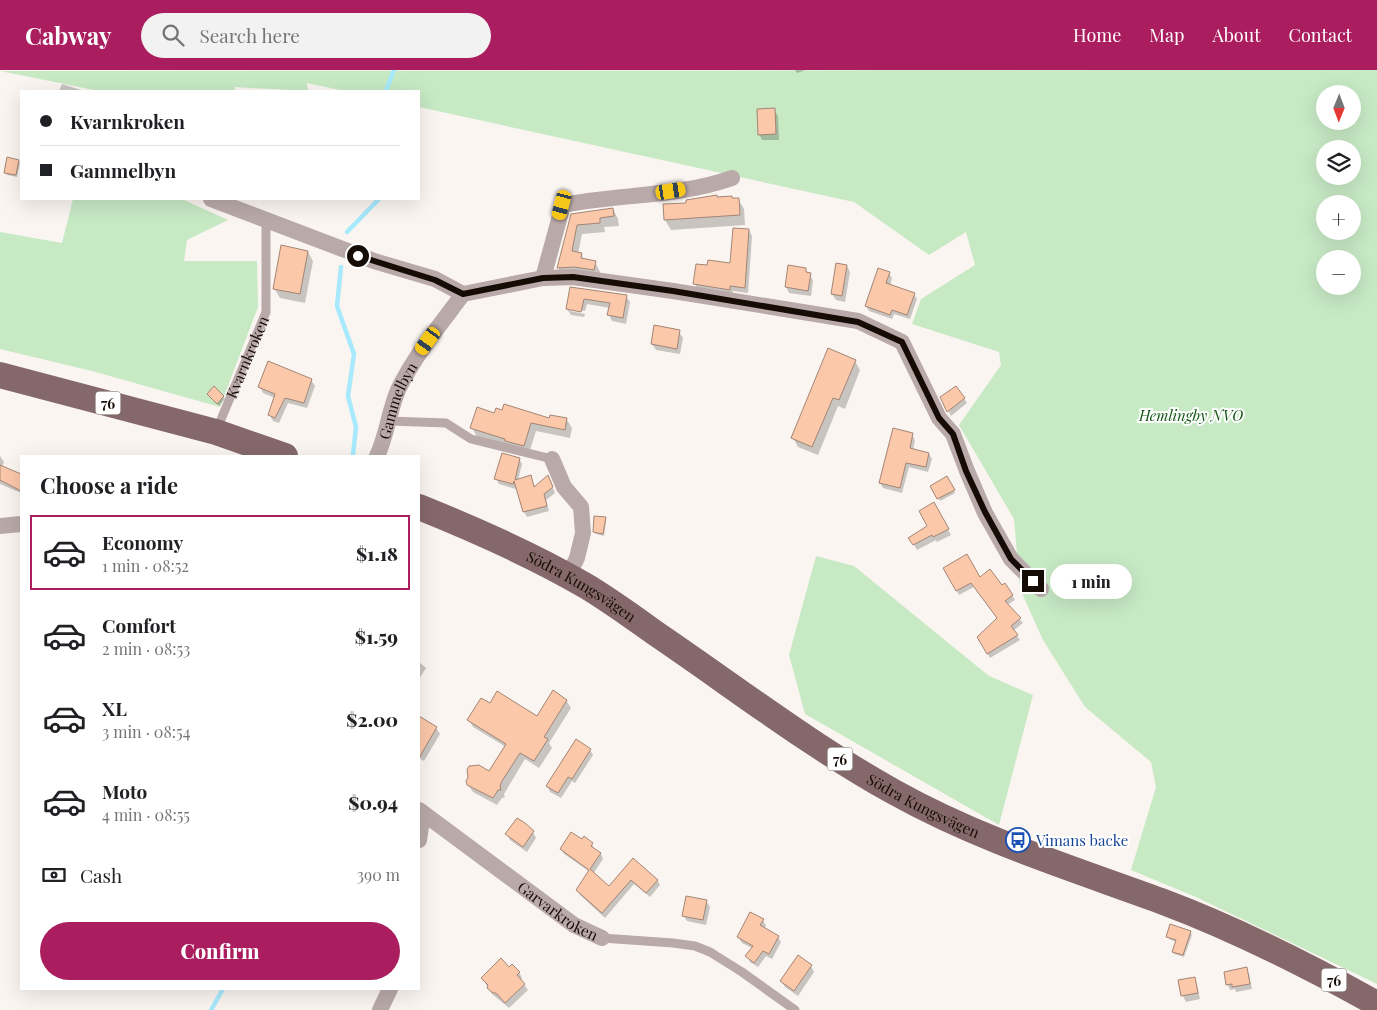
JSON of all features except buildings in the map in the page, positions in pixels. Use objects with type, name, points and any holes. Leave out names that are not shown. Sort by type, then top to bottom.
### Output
[{"type":"main road","name":"76","points":[[0,375],[216,432],[282,455]]},
{"type":"main road","name":"Södra Kungsvägen","points":[[420,507],[523,552],[568,576],[636,619],[834,755],[895,793],[989,838],[1226,927],[1290,957],[1377,1004]]},
{"type":"street","points":[[543,278],[562,205],[588,200],[671,191],[718,183],[732,178]]},
{"type":"street","points":[[214,200],[374,261],[435,280],[463,294],[543,278],[573,277],[673,291],[858,322],[902,342],[939,418],[953,434],[966,471],[985,512],[1011,559],[1042,589]]},
{"type":"street","name":"Gammelbyn","points":[[378,455],[383,444],[398,391],[417,357],[463,294]]},
{"type":"street","points":[[552,458],[564,487],[582,507],[583,533],[577,558],[568,576]]},
{"type":"street","points":[[0,526],[20,524]]},
{"type":"street","points":[[420,826],[421,811]]},
{"type":"street","name":"Garvarkroken","points":[[421,811],[574,925],[602,938]]},
{"type":"street","points":[[380,1010],[390,990]]},
{"type":"lane","name":"Kvarnkroken","points":[[216,432],[266,312],[266,221]]},
{"type":"lane","points":[[389,421],[446,423],[471,440],[552,458]]},
{"type":"lane","name":"Garvarkroken","points":[[602,938],[695,946],[710,952],[795,1010]]},
{"type":"green space","name":"Hemlingby NVO","points":[[1377,70],[1377,984],[1198,898],[1131,870],[1156,787],[1151,762],[1085,707],[1043,640],[1020,589],[1014,519],[959,425],[1001,365],[999,352],[912,324],[921,299],[975,265],[966,232],[929,255],[854,202],[420,107],[420,90],[340,90],[307,83],[308,90],[235,87],[235,90],[94,90],[0,71]]},
{"type":"green space","points":[[73,200],[184,200],[228,220],[187,240],[184,261],[257,261],[258,307],[220,407],[92,371],[0,349],[0,232],[62,243]]},
{"type":"green space","points":[[816,556],[854,566],[989,676],[1033,695],[999,825],[805,714],[789,655]]},
{"type":"waterway","points":[[386,90],[394,70]]},
{"type":"waterway","points":[[347,232],[378,200]]},
{"type":"waterway","points":[[341,267],[337,306],[354,354],[348,396],[356,427],[353,455]]},
{"type":"waterway","points":[[211,1010],[222,990]]},
{"type":"place","name":"Vimans backe","points":[[1018,840]]},
{"type":"route","points":[[358,256],[435,280],[463,294],[543,278],[573,277],[673,291],[858,322],[902,342],[939,418],[953,434],[966,471],[985,512],[1011,559],[1033,581]]}]
